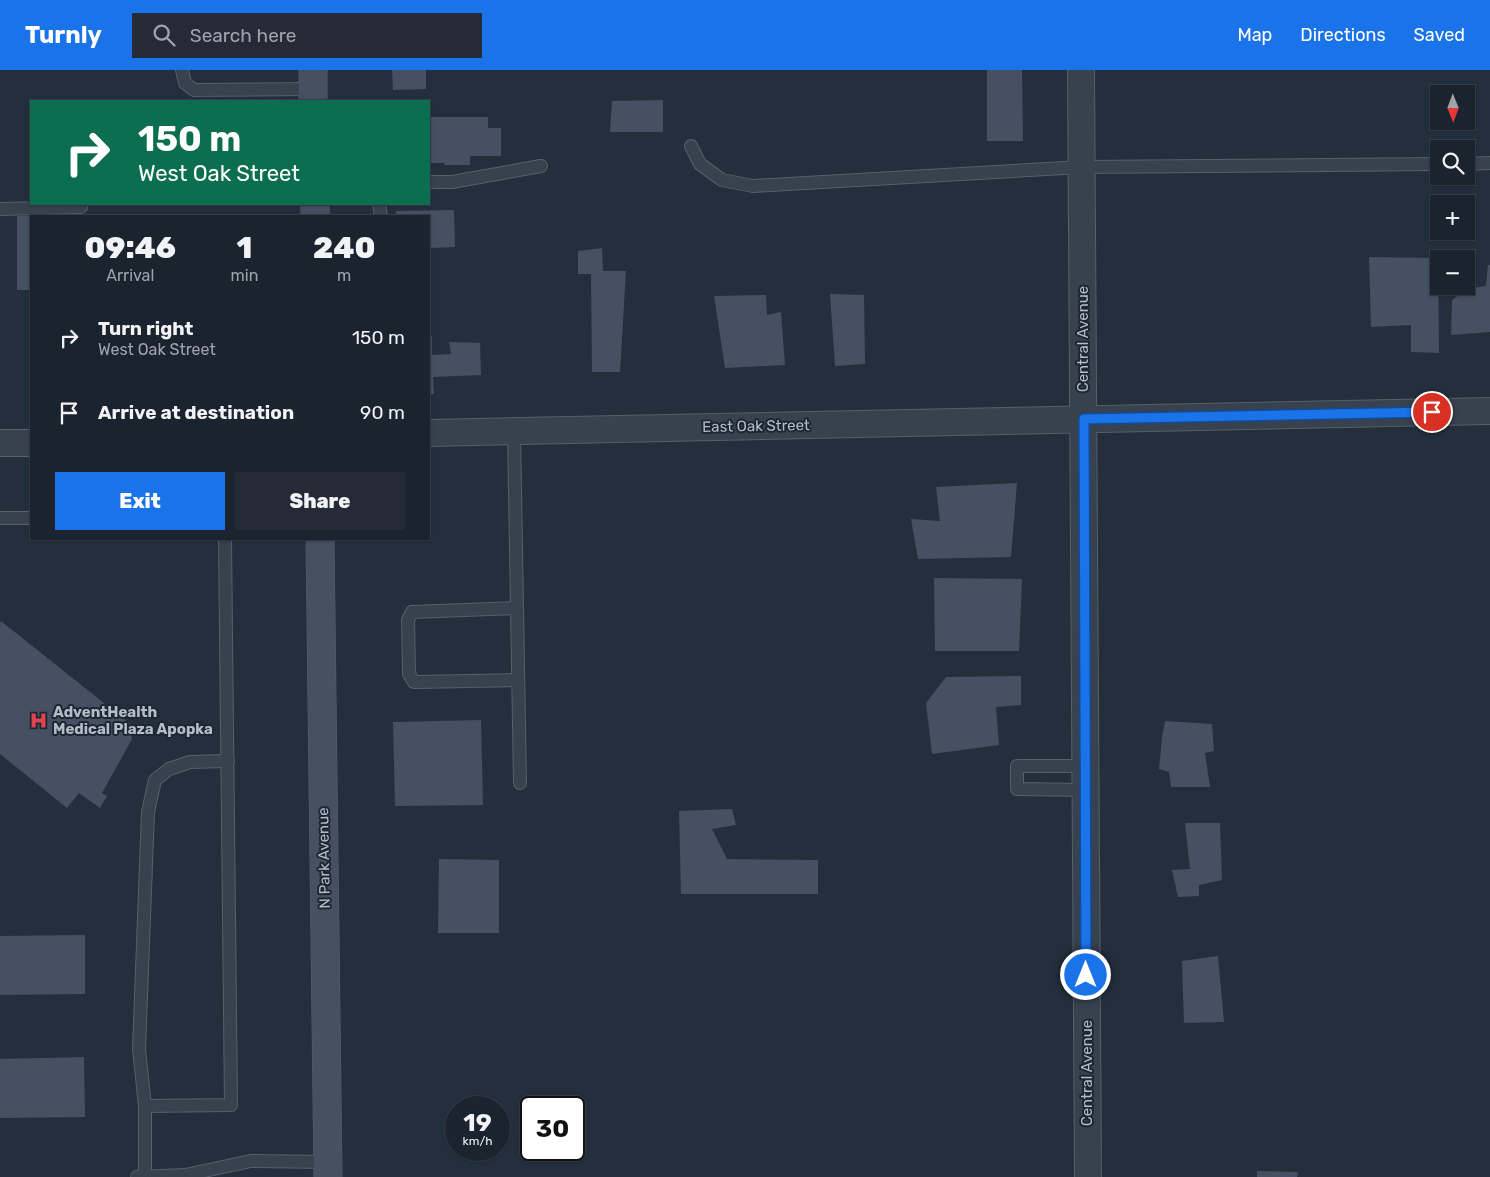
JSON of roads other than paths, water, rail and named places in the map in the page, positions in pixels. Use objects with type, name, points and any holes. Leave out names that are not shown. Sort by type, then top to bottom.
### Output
[{"type":"main road","name":"N Park Avenue","points":[[320,540],[328,1169]]},
{"type":"street","name":"Central Avenue","points":[[1081,70],[1088,1177]]},
{"type":"street","name":"East Oak Street","points":[[430,433],[1490,411]]},
{"type":"street","points":[[0,443],[30,442]]},
{"type":"lane","points":[[182,70],[186,83],[194,90],[313,87]]},
{"type":"lane","points":[[690,146],[700,164],[722,180],[753,186],[1082,168],[1430,164]]},
{"type":"lane","points":[[1475,164],[1490,163]]},
{"type":"lane","points":[[430,182],[452,182],[541,166]]},
{"type":"lane","points":[[0,209],[81,207]]},
{"type":"lane","points":[[514,431],[520,783]]},
{"type":"lane","points":[[0,518],[30,518]]},
{"type":"lane","points":[[145,1106],[231,1105],[226,540]]},
{"type":"lane","points":[[517,608],[412,612],[408,620],[409,674],[414,682],[518,680]]},
{"type":"lane","points":[[145,1177],[145,1106],[139,1049],[148,812],[155,780],[169,769],[190,762],[228,761]]},
{"type":"lane","points":[[1016,766],[1086,778],[1017,789],[1016,766]]},
{"type":"lane","points":[[137,1177],[184,1175],[251,1161],[328,1169]]},
{"type":"place","name":"AdventHealth Medical Plaza Apopka","points":[[39,721]]}]
